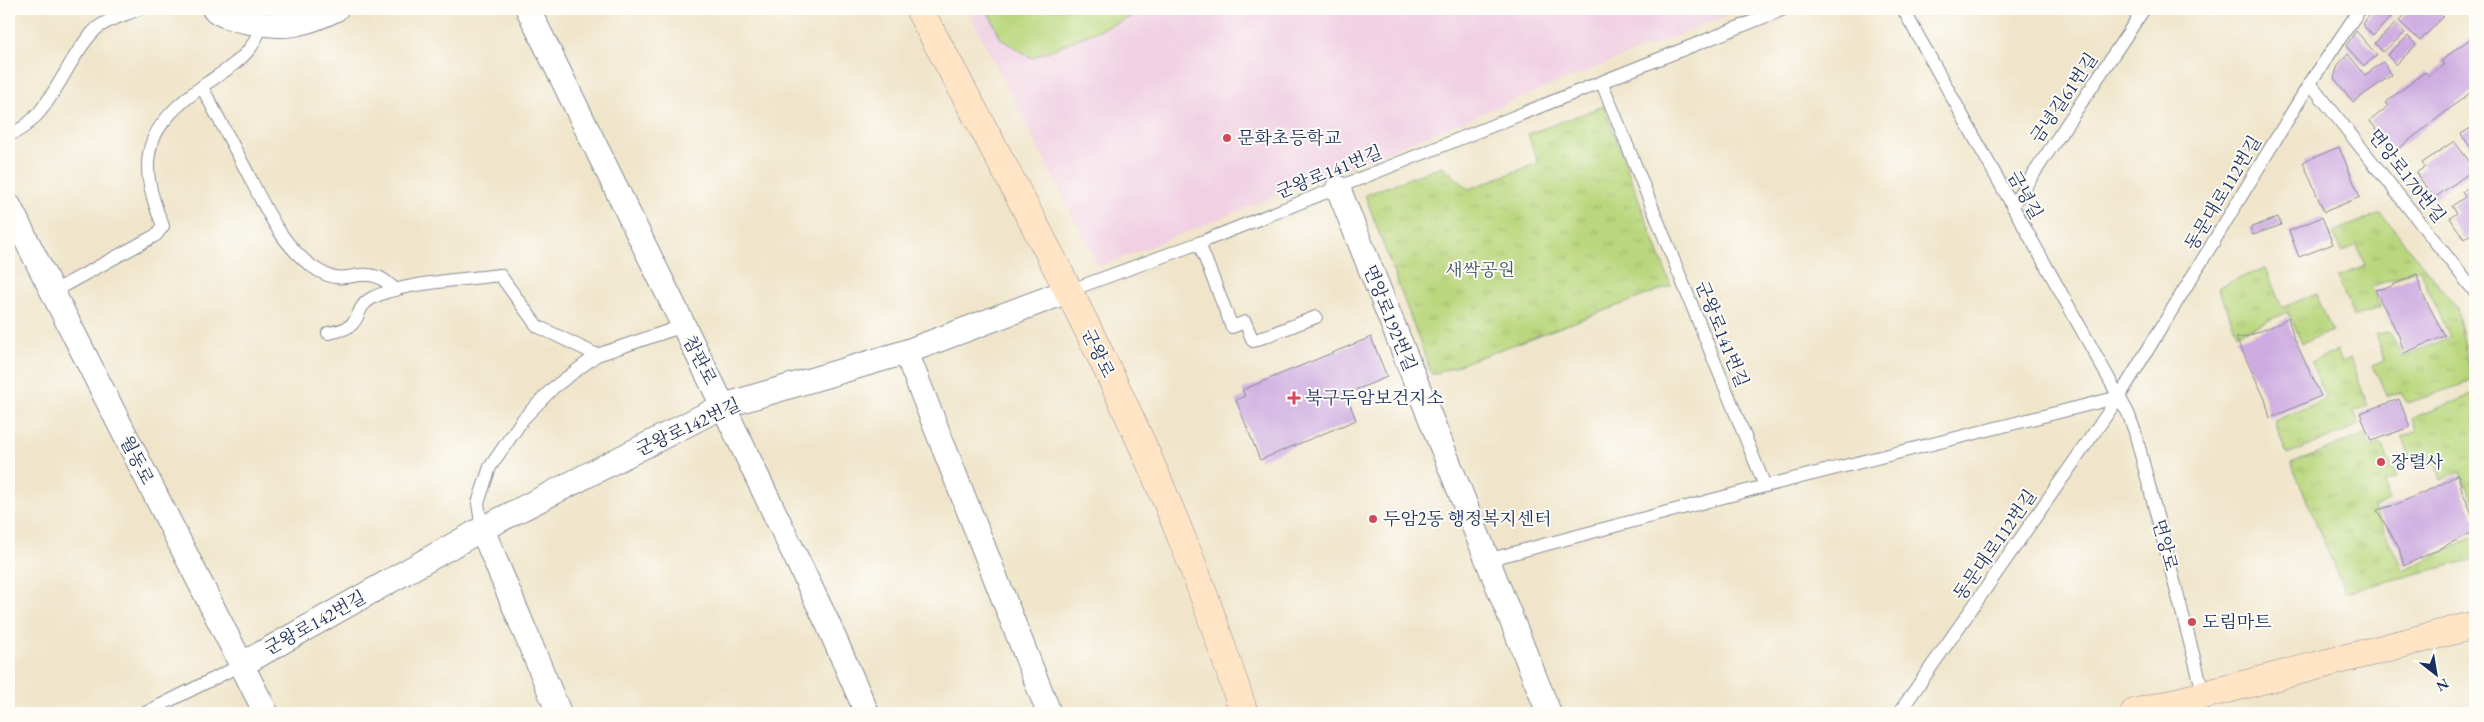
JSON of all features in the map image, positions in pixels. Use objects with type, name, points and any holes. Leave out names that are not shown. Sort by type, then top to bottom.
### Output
[{"type":"main road","name":"군왕로","points":[[919,9],[1068,291],[1150,464],[1181,535],[1244,713]]},
{"type":"main road","points":[[2139,713],[2475,625]]},
{"type":"street","points":[[214,9],[242,20],[297,24],[325,11]]},
{"type":"street","name":"참판로","points":[[528,9],[682,326],[723,406],[827,622],[867,713]]},
{"type":"street","name":"면앙로192번길","points":[[1338,188],[1549,713]]},
{"type":"street","name":"월동로","points":[[9,206],[266,713]]},
{"type":"street","name":"군왕로142번길","points":[[241,664],[482,529],[723,406],[906,352],[1068,291]]},
{"type":"street","points":[[906,352],[1049,713]]},
{"type":"street","points":[[482,529],[559,713]]},
{"type":"lane","points":[[9,135],[35,116],[81,46],[96,29],[140,9]]},
{"type":"lane","name":"군왕로141번길","points":[[1068,291],[1199,243],[1784,9]]},
{"type":"lane","name":"금녕길","points":[[1903,9],[2119,396]]},
{"type":"lane","name":"금녕길61번길","points":[[2012,206],[2144,9]]},
{"type":"lane","name":"동문대로112번길","points":[[1899,713],[2119,396],[2310,82],[2360,9]]},
{"type":"lane","points":[[52,292],[156,235],[163,226],[150,188],[147,165],[157,128],[172,112],[202,87],[239,60],[251,47],[263,23]]},
{"type":"lane","name":"면앙로170번길","points":[[2310,82],[2475,292]]},
{"type":"lane","name":"군왕로141번길","points":[[1602,83],[1765,486]]},
{"type":"lane","points":[[202,87],[264,206],[284,238],[301,259],[320,272],[336,279],[366,275],[379,277],[396,290]]},
{"type":"lane","points":[[1199,243],[1232,327],[1245,322],[1253,341],[1316,317]]},
{"type":"lane","points":[[328,333],[343,330],[355,323],[364,303],[374,297],[396,290],[500,275],[537,326],[597,354]]},
{"type":"lane","points":[[482,529],[478,503],[490,467],[523,419],[552,388],[597,354],[682,326]]},
{"type":"lane","points":[[1487,560],[1765,486],[2119,396]]},
{"type":"lane","name":"면앙로","points":[[2119,396],[2135,432],[2204,696]]},
{"type":"lane","name":"군왕로142번길","points":[[145,713],[241,664]]},
{"type":"shaded area","name":"문화초등학교","points":[[967,9],[1743,9],[1099,267]]},
{"type":"green space","points":[[987,9],[1150,9],[1032,58],[1001,39]]},
{"type":"green space","name":"새싹공원","points":[[1604,106],[1671,286],[1432,375],[1365,195],[1442,166],[1469,189],[1538,163],[1528,134]]},
{"type":"green space","points":[[2381,213],[2457,308],[2472,381],[2408,403],[2401,392],[2387,397],[2373,365],[2385,360],[2375,335],[2390,331],[2402,357],[2450,337],[2419,269],[2371,287],[2381,307],[2354,317],[2337,277],[2365,266],[2357,245],[2341,252],[2333,232]]},
{"type":"green space","points":[[2265,268],[2282,307],[2316,294],[2332,331],[2302,343],[2288,312],[2237,334],[2218,287]]},
{"type":"green space","points":[[2337,351],[2342,362],[2350,358],[2368,406],[2354,411],[2360,425],[2287,455],[2274,421],[2326,399],[2311,362]]},
{"type":"green space","points":[[2474,394],[2475,506],[2459,471],[2441,480],[2435,463],[2416,469],[2401,436],[2416,432],[2412,418]]},
{"type":"green space","points":[[2365,434],[2370,447],[2381,444],[2397,478],[2384,483],[2390,501],[2374,508],[2403,571],[2475,536],[2475,559],[2345,592],[2291,463]]},
{"type":"building","points":[[2375,9],[2385,9],[2392,16],[2373,36],[2362,24]]},
{"type":"building","points":[[2411,9],[2435,9],[2443,17],[2420,41],[2399,21]]},
{"type":"building","points":[[2396,23],[2405,33],[2383,52],[2375,43]]},
{"type":"building","points":[[2356,31],[2377,55],[2364,66],[2346,46]]},
{"type":"building","points":[[2475,35],[2475,89],[2394,152],[2370,121],[2388,106],[2385,103],[2425,72],[2429,76],[2444,64],[2441,61]]},
{"type":"building","points":[[2408,36],[2416,45],[2396,65],[2387,55]]},
{"type":"building","points":[[2348,54],[2365,75],[2383,62],[2392,75],[2353,102],[2334,78],[2338,65]]},
{"type":"building","points":[[2475,127],[2475,154],[2461,134]]},
{"type":"building","points":[[2454,141],[2475,169],[2434,198],[2416,173],[2425,167],[2422,163]]},
{"type":"building","points":[[2339,147],[2360,197],[2324,212],[2303,162]]},
{"type":"building","points":[[2475,183],[2475,231],[2464,239],[2450,218],[2457,213],[2452,206],[2465,197],[2462,192]]},
{"type":"building","points":[[2278,217],[2281,225],[2253,235],[2250,228]]},
{"type":"building","points":[[2322,217],[2333,244],[2299,257],[2289,231]]},
{"type":"building","points":[[2417,274],[2421,291],[2445,336],[2404,353],[2399,336],[2375,290],[2387,288]]},
{"type":"building","points":[[2288,317],[2293,336],[2321,396],[2270,418],[2265,399],[2236,338],[2246,337],[2280,323]]},
{"type":"building","name":"북구두암보건지소","points":[[1371,337],[1387,377],[1346,394],[1356,420],[1260,460],[1236,400],[1245,396],[1242,390]]},
{"type":"building","points":[[2399,399],[2410,427],[2371,441],[2360,413]]},
{"type":"building","points":[[2458,474],[2462,492],[2475,520],[2475,531],[2404,566],[2399,548],[2377,510],[2395,505],[2442,484]]},
{"type":"place","name":"문화초등학교","points":[[1227,138]]},
{"type":"place","name":"북구두암보건지소","points":[[1294,398]]},
{"type":"place","name":"장렬사","points":[[2381,462]]},
{"type":"place","name":"두암2동 행정복지센터","points":[[1373,519]]},
{"type":"place","name":"도림마트","points":[[2192,622]]}]
